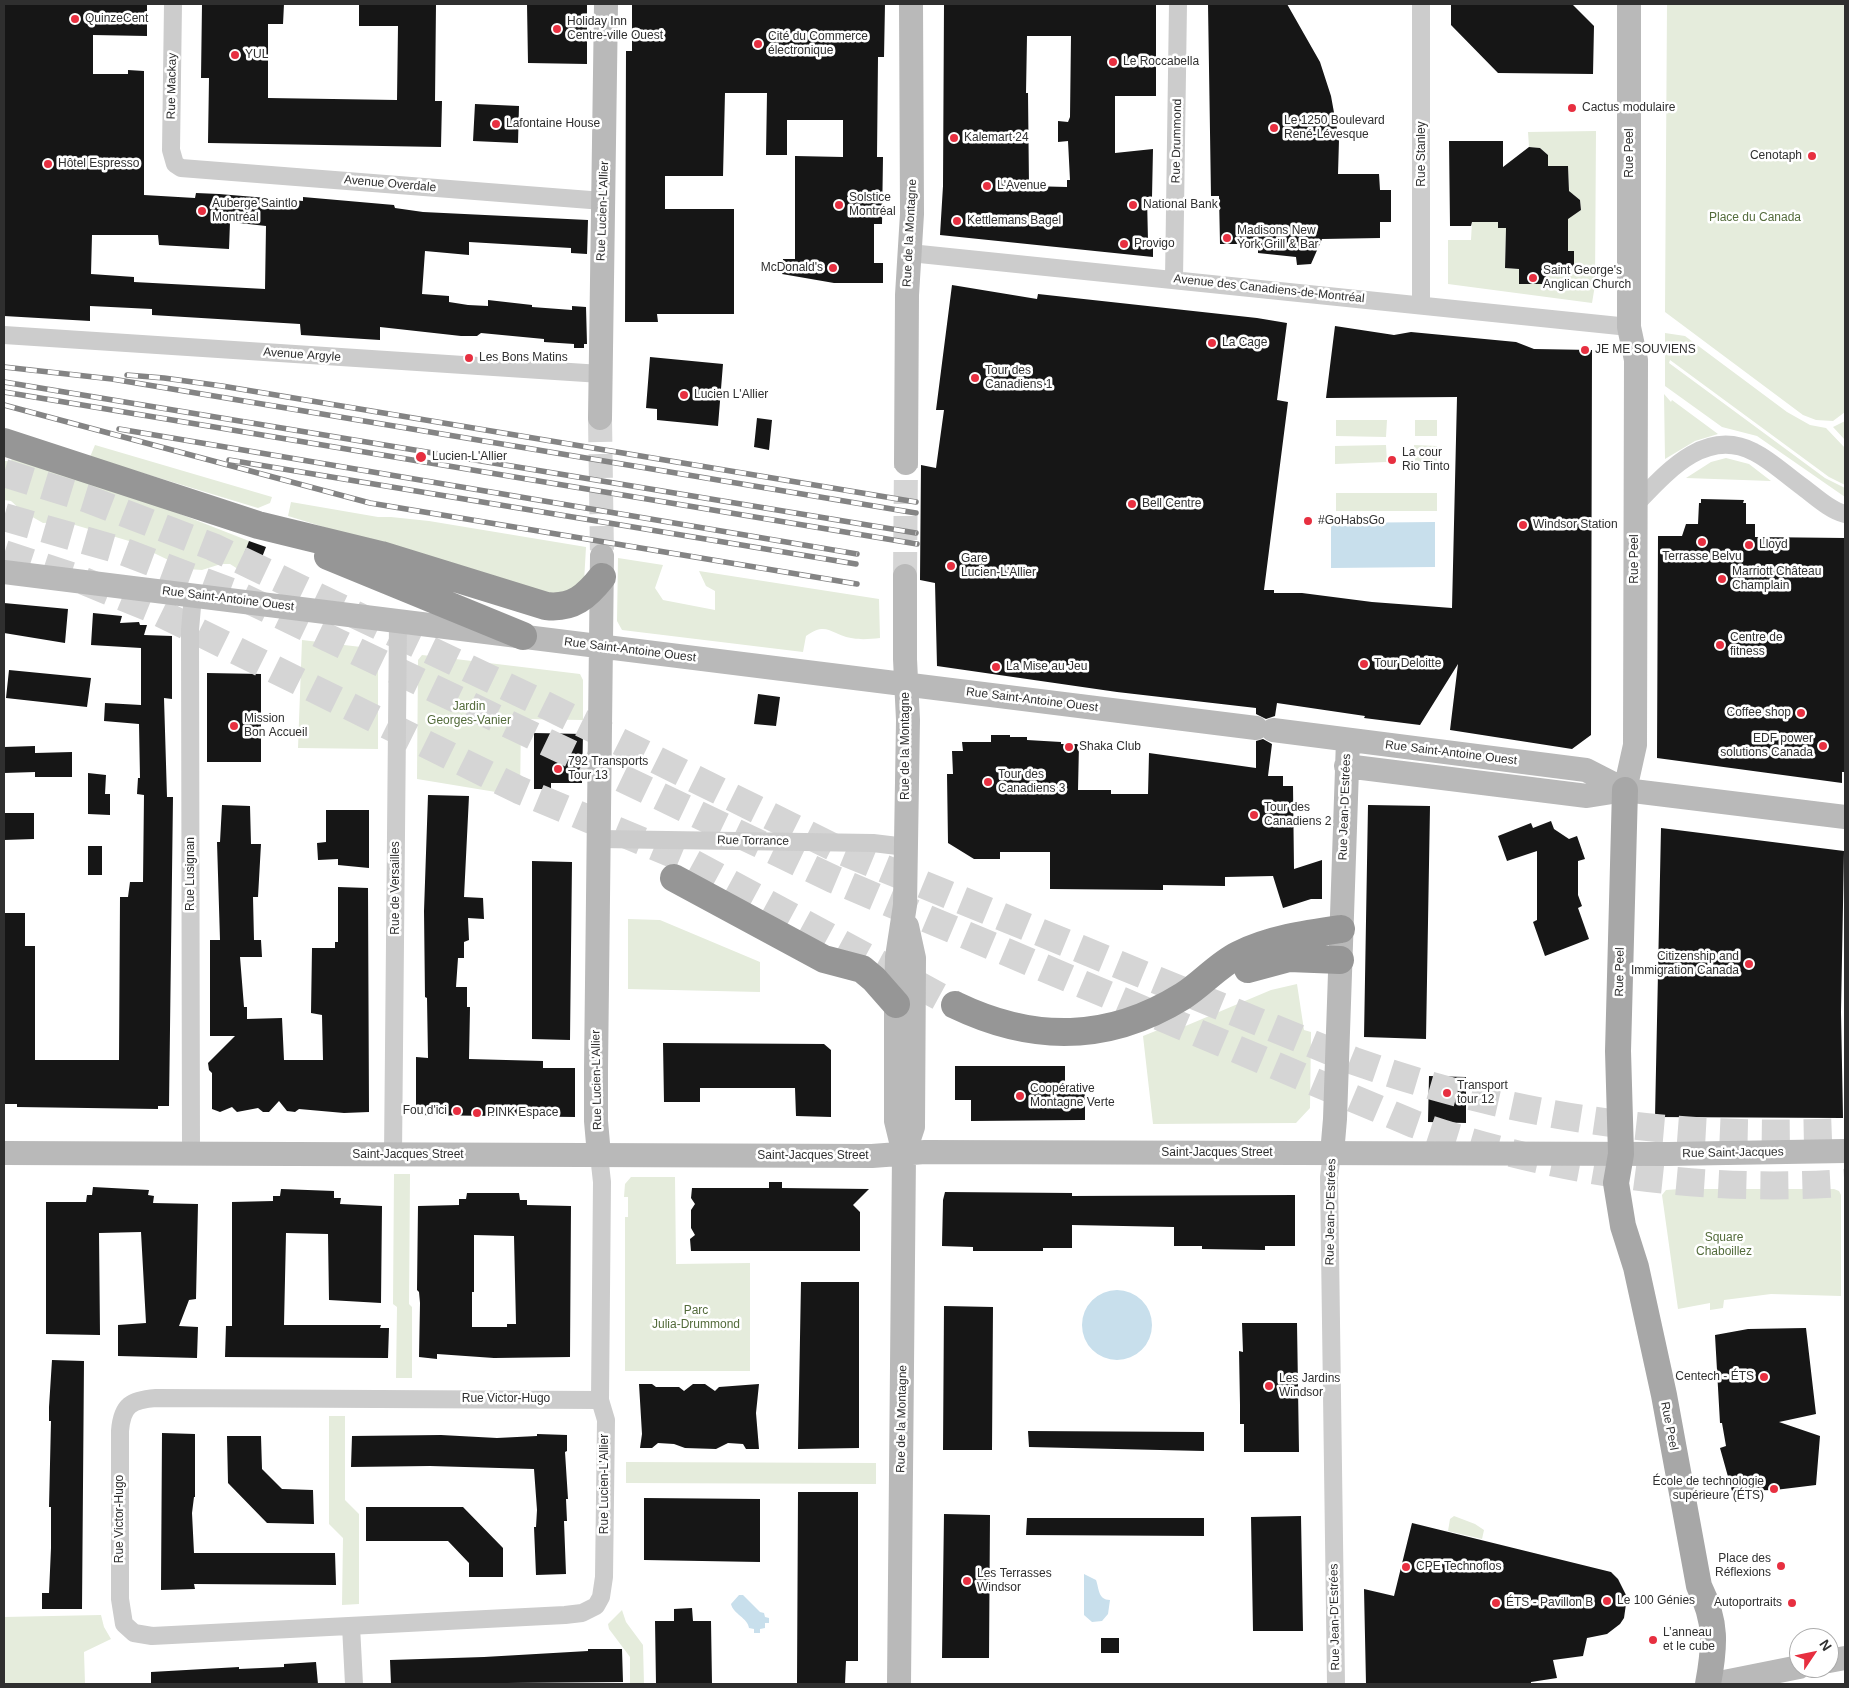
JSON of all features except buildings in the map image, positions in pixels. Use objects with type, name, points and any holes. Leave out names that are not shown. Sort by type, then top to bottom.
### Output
[{"type":"highway","points":[[9,444],[258,525],[380,555],[546,606],[562,607],[576,603],[588,594],[602,567]]},
{"type":"highway","points":[[258,525],[373,576],[523,636]]},
{"type":"highway","points":[[674,878],[824,959],[859,968],[872,976],[896,1004]]},
{"type":"highway","points":[[1190,991],[1232,958],[1247,950],[1288,938],[1341,929]]},
{"type":"highway","points":[[956,1005],[986,1019],[1015,1027],[1043,1032],[1081,1032],[1116,1026],[1140,1018],[1190,991],[1281,960],[1297,958],[1340,960]]},
{"type":"main road","name":"Rue Lucien-L'Allier","points":[[600,418],[606,4]]},
{"type":"main road","name":"Rue de la Montagne","points":[[906,463],[907,295],[912,205],[912,4]]},
{"type":"main road","name":"Rue Peel","points":[[1630,5],[1629,327],[1636,360],[1634,745],[1625,790],[1618,1051],[1621,1154],[1634,1185],[1639,1223],[1636,1267],[1664,1395],[1698,1586],[1694,1609],[1708,1684]]},
{"type":"main road","name":"Rue Peel","points":[[1625,790],[1619,752],[1620,360],[1629,327]]},
{"type":"main road","name":"Rue Lucien-L'Allier","points":[[599,1154],[596,1078],[602,567]]},
{"type":"main road","name":"Rue Saint-Antoine Ouest","points":[[4,572],[1586,770],[1625,790]]},
{"type":"main road","name":"Rue de la Montagne","points":[[899,1684],[904,1154],[896,1128],[896,1004],[897,956],[905,917],[905,576]]},
{"type":"main road","name":"Rue Jean-D'Estrées","points":[[1332,1154],[1335,1119],[1348,740]]},
{"type":"main road","name":"Rue Saint-Antoine Ouest","points":[[1346,766],[1587,796],[1625,790],[1845,817]]},
{"type":"main road","name":"Rue de la Montagne","points":[[904,1154],[913,1127],[914,958],[905,917]]},
{"type":"main road","name":"Rue Saint-Jacques","points":[[1621,1154],[1845,1151]]},
{"type":"main road","name":"Saint-Jacques Street","points":[[4,1154],[880,1156],[904,1154],[1621,1154]]},
{"type":"main road","points":[[1714,1684],[1789,1669]]},
{"type":"street","name":"Rue Mackay","points":[[173,4],[171,150],[177,166]]},
{"type":"street","name":"Rue Drummond","points":[[1174,279],[1178,4]]},
{"type":"street","name":"Rue Stanley","points":[[1421,4],[1421,304]]},
{"type":"street","name":"Avenue Overdale","points":[[177,166],[194,170],[603,201]]},
{"type":"street","name":"Avenue des Canadiens-de-Montréal","points":[[910,253],[1421,304],[1473,313],[1629,327]]},
{"type":"street","name":"Avenue Argyle","points":[[4,335],[601,374]]},
{"type":"street","points":[[1634,506],[1664,474],[1686,457],[1708,447],[1731,445],[1743,447],[1758,454],[1827,505],[1845,514]]},
{"type":"street","name":"Rue Lusignan","points":[[191,1154],[190,630],[193,595]]},
{"type":"street","name":"Rue de Versailles","points":[[394,1155],[398,621]]},
{"type":"street","name":"Rue Torrance","points":[[599,839],[873,844],[906,847]]},
{"type":"street","name":"Rue Lucien-L'Allier","points":[[599,1154],[602,1182],[600,1400],[606,1429],[604,1582],[599,1602]]},
{"type":"street","name":"Rue Jean-D'Estrées","points":[[1332,1154],[1329,1177],[1336,1684]]},
{"type":"street","name":"Rue Victor-Hugo","points":[[599,1602],[590,1610],[572,1614],[152,1636],[138,1634],[128,1630],[122,1619],[120,1599],[120,1431],[122,1415],[128,1406],[136,1401],[156,1398],[600,1400]]},
{"type":"street","points":[[351,1626],[354,1684]]},
{"type":"green space","name":"Place du Canada","points":[[1667,4],[1845,4],[1845,412],[1833,421],[1816,420],[1803,415],[1665,312]]},
{"type":"green space","points":[[1596,131],[1595,285],[1592,303],[1448,284],[1448,240],[1471,240],[1472,222],[1498,216],[1498,228],[1506,228],[1505,268],[1519,269],[1519,284],[1546,284],[1546,270],[1574,270],[1574,252],[1559,251],[1559,226],[1568,226],[1568,216],[1572,216],[1581,210],[1580,200],[1573,194],[1569,194],[1568,166],[1548,166],[1548,155],[1540,148],[1529,147],[1528,132]]},
{"type":"green space","points":[[1665,333],[1685,336],[1787,412],[1810,425],[1826,428],[1845,448],[1845,485],[1829,477],[1670,360],[1669,363],[1825,478],[1845,488],[1845,497],[1757,436],[1722,427],[1665,386]]},
{"type":"green space","points":[[1664,394],[1671,402],[1672,400],[1718,434],[1695,441],[1665,459]]},
{"type":"green space","points":[[1336,420],[1387,420],[1386,437],[1336,436]]},
{"type":"green space","points":[[1415,420],[1437,420],[1437,436],[1415,436]]},
{"type":"green space","points":[[1845,421],[1845,440],[1833,427]]},
{"type":"green space","points":[[95,445],[272,497],[270,503],[258,508],[90,457]]},
{"type":"green space","points":[[1386,445],[1387,462],[1335,464],[1335,446]]},
{"type":"green space","points":[[1414,445],[1437,446],[1437,464],[1415,464]]},
{"type":"green space","points":[[13,455],[147,501],[249,541],[243,559],[246,561],[241,571],[230,564],[221,564],[202,570],[187,569],[129,541],[65,522],[43,523],[22,511],[11,501],[4,500],[4,461],[11,461]]},
{"type":"green space","points":[[1726,458],[1749,464],[1771,481],[1686,478],[1711,462]]},
{"type":"green space","points":[[1336,493],[1437,493],[1437,511],[1336,511]]},
{"type":"green space","points":[[291,502],[378,517],[429,521],[586,547],[583,586],[549,596],[288,516]]},
{"type":"green space","points":[[618,558],[663,565],[655,588],[663,600],[715,610],[715,591],[706,586],[699,571],[879,599],[880,638],[855,639],[829,630],[819,629],[806,636],[803,652],[622,630],[617,621]]},
{"type":"green space","points":[[302,640],[378,649],[378,749],[298,748]]},
{"type":"green space","name":"Jardin Georges-Vanier","points":[[422,655],[580,674],[583,680],[583,720],[521,719],[520,796],[417,779],[418,660]]},
{"type":"green space","points":[[628,919],[660,920],[760,962],[760,992],[628,989]]},
{"type":"green space","points":[[1297,984],[1304,1030],[1311,1032],[1310,1108],[1296,1123],[1153,1124],[1143,1036],[1158,1030],[1176,1030],[1271,990]]},
{"type":"green space","points":[[394,1174],[410,1174],[409,1304],[412,1307],[412,1378],[396,1378],[397,1307],[393,1304]]},
{"type":"green space","name":"Parc Julia-Drummond","points":[[631,1177],[675,1177],[676,1264],[750,1263],[750,1371],[625,1371],[625,1217],[628,1217],[628,1197],[624,1197],[625,1184]]},
{"type":"green space","name":"Square Chaboillez","points":[[1834,1189],[1839,1191],[1841,1195],[1841,1296],[1771,1294],[1724,1300],[1723,1308],[1710,1310],[1710,1303],[1678,1309],[1662,1195],[1666,1190]]},
{"type":"green space","points":[[329,1416],[345,1416],[345,1500],[359,1514],[359,1604],[342,1605],[343,1538],[329,1524]]},
{"type":"green space","points":[[626,1462],[876,1463],[876,1484],[626,1483]]},
{"type":"green space","points":[[1454,1516],[1475,1524],[1484,1530],[1482,1539],[1448,1531],[1450,1519]]},
{"type":"green space","points":[[622,1610],[626,1622],[643,1645],[644,1684],[630,1684],[630,1657],[609,1629],[608,1624]]},
{"type":"green space","points":[[101,1615],[104,1627],[111,1639],[84,1652],[85,1684],[4,1684],[4,1617]]},
{"type":"water","points":[[1435,522],[1435,567],[1331,568],[1331,523]]},
{"type":"water","points":[[1110,1290],[1124,1290],[1137,1295],[1147,1305],[1152,1318],[1152,1332],[1147,1345],[1137,1355],[1124,1360],[1110,1360],[1097,1355],[1087,1345],[1082,1332],[1082,1318],[1087,1305],[1097,1295]]},
{"type":"water","points":[[1084,1574],[1096,1580],[1101,1596],[1110,1600],[1108,1614],[1102,1621],[1092,1622],[1084,1615]]},
{"type":"water","points":[[739,1595],[743,1595],[760,1612],[764,1613],[765,1617],[769,1618],[769,1623],[765,1623],[765,1628],[760,1629],[760,1633],[754,1633],[754,1629],[749,1628],[746,1621],[732,1607],[731,1604]]},
{"type":"tunnel","points":[[600,418],[602,556]]},
{"type":"tunnel","points":[[905,576],[906,463]]},
{"type":"tunnel","points":[[4,473],[85,498],[213,547],[541,703],[839,850],[1354,1061],[1415,1081],[1475,1097],[1535,1111],[1596,1121],[1657,1128],[1719,1132],[1781,1134],[1845,1132]]},
{"type":"tunnel","points":[[4,517],[119,550],[234,593],[833,879],[1414,1124],[1466,1141],[1519,1155],[1626,1175],[1735,1185],[1845,1183]]},
{"type":"tunnel","points":[[4,554],[74,577],[150,608],[519,790],[685,859],[955,1005]]},
{"type":"railway","points":[[4,367],[112,379],[916,513]]},
{"type":"railway","points":[[127,375],[222,386],[916,502]]},
{"type":"railway","points":[[4,382],[916,533]]},
{"type":"railway","points":[[4,392],[917,544]]},
{"type":"railway","points":[[4,405],[370,503],[857,584]]},
{"type":"railway","points":[[119,429],[857,554]]},
{"type":"railway","points":[[229,460],[856,564]]},
{"type":"place","name":"QuinzeCent","points":[[75,19]]},
{"type":"place","name":"Holiday Inn Centre-ville Ouest","points":[[557,29]]},
{"type":"place","name":"Cité du Commerce électronique","points":[[758,44]]},
{"type":"place","name":"YUL","points":[[235,55]]},
{"type":"place","name":"Le Roccabella","points":[[1113,62]]},
{"type":"place","name":"Cactus modulaire","points":[[1572,108]]},
{"type":"place","name":"Lafontaine House","points":[[496,124]]},
{"type":"place","name":"Le 1250 Boulevard René-Lévesque","points":[[1274,128]]},
{"type":"place","name":"Kalemart 24","points":[[954,138]]},
{"type":"place","name":"Cenotaph","points":[[1812,156]]},
{"type":"place","name":"Hôtel Espresso","points":[[48,164]]},
{"type":"place","name":"L'Avenue","points":[[987,186]]},
{"type":"place","name":"Solstice Montréal","points":[[839,205]]},
{"type":"place","name":"National Bank","points":[[1133,205]]},
{"type":"place","name":"Auberge Saintlo Montréal","points":[[202,211]]},
{"type":"place","name":"Kettlemans Bagel","points":[[957,221]]},
{"type":"place","name":"Madisons New York Grill & Bar","points":[[1227,238]]},
{"type":"place","name":"Provigo","points":[[1124,244]]},
{"type":"place","name":"McDonald's","points":[[833,268]]},
{"type":"place","name":"Saint George's Anglican Church","points":[[1533,278]]},
{"type":"place","name":"La Cage","points":[[1212,343]]},
{"type":"place","name":"JE ME SOUVIENS","points":[[1585,350]]},
{"type":"place","name":"Les Bons Matins","points":[[469,358]]},
{"type":"place","name":"Tour des Canadiens 1","points":[[975,378]]},
{"type":"place","name":"Lucien L'Allier","points":[[684,395]]},
{"type":"place","name":"Lucien-L'Allier","points":[[421,457]]},
{"type":"place","name":"La cour Rio Tinto","points":[[1392,460]]},
{"type":"place","name":"Bell Centre","points":[[1132,504]]},
{"type":"place","name":"#GoHabsGo","points":[[1308,521]]},
{"type":"place","name":"Windsor Station","points":[[1523,525]]},
{"type":"place","name":"Terrasse Belvu","points":[[1702,542]]},
{"type":"place","name":"Lloyd","points":[[1749,545]]},
{"type":"place","name":"Gare Lucien-L'Allier","points":[[951,566]]},
{"type":"place","name":"Marriott Château Champlain","points":[[1722,579]]},
{"type":"place","name":"Centre de fitness","points":[[1720,645]]},
{"type":"place","name":"Tour Deloitte","points":[[1364,664]]},
{"type":"place","name":"La Mise au Jeu","points":[[996,667]]},
{"type":"place","name":"Coffee shop","points":[[1801,713]]},
{"type":"place","name":"Mission Bon Accueil","points":[[234,726]]},
{"type":"place","name":"EDF power solutions Canada","points":[[1823,746]]},
{"type":"place","name":"Shaka Club","points":[[1069,747]]},
{"type":"place","name":"792 Transports Tour 13","points":[[558,769]]},
{"type":"place","name":"Tour des Canadiens 3","points":[[988,782]]},
{"type":"place","name":"Tour des Canadiens 2","points":[[1254,815]]},
{"type":"place","name":"Citizenship and Immigration Canada","points":[[1749,964]]},
{"type":"place","name":"Transport tour 12","points":[[1447,1093]]},
{"type":"place","name":"Coopérative Montagne Verte","points":[[1020,1096]]},
{"type":"place","name":"Fou d'ici","points":[[457,1111]]},
{"type":"place","name":"PINK Espace","points":[[477,1113]]},
{"type":"place","name":"Centech - ÉTS","points":[[1764,1377]]},
{"type":"place","name":"Les Jardins Windsor","points":[[1269,1386]]},
{"type":"place","name":"École de technologie supérieure (ÉTS)","points":[[1774,1489]]},
{"type":"place","name":"Place des Réflexions","points":[[1781,1566]]},
{"type":"place","name":"CPE Technoflos","points":[[1406,1567]]},
{"type":"place","name":"Les Terrasses Windsor","points":[[967,1581]]},
{"type":"place","name":"Le 100 Génies","points":[[1607,1601]]},
{"type":"place","name":"ÉTS - Pavillon B","points":[[1496,1603]]},
{"type":"place","name":"Autoportraits","points":[[1792,1603]]},
{"type":"place","name":"L’anneau et le cube","points":[[1653,1640]]}]
